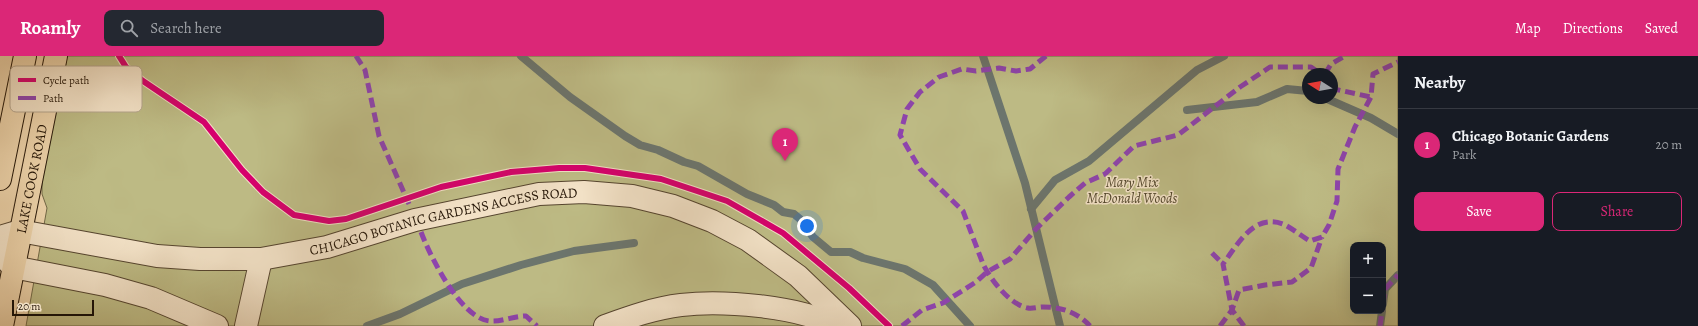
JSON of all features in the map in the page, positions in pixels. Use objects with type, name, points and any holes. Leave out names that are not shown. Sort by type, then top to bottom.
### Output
[{"type":"main road","points":[[23,66],[25,56]]},
{"type":"main road","name":"LAKE COOK ROAD","points":[[53,66],[56,56]]},
{"type":"main road","points":[[0,179],[14,112]]},
{"type":"main road","name":"LAKE COOK ROAD","points":[[2,326],[10,234],[42,112]]},
{"type":"lane","name":"CHICAGO BOTANIC GARDENS ACCESS ROAD","points":[[10,234],[157,256],[200,259],[261,259],[327,247],[416,220],[539,194],[584,192],[632,196],[673,206],[712,221],[748,240],[798,276],[850,326]]},
{"type":"lane","points":[[246,326],[261,259]]},
{"type":"lane","points":[[7,260],[151,298],[193,314],[217,326]]},
{"type":"lane","points":[[605,326],[640,314],[681,305],[722,303],[778,309],[824,320],[834,326]]},
{"type":"green space","name":"Mary Mix McDonald Woods","points":[[67,56],[1398,56],[1398,326],[26,326],[47,208],[42,194],[42,178],[56,112],[142,112],[142,66],[65,66]]},
{"type":"waterway","points":[[521,56],[570,97],[640,145],[658,150],[684,162],[698,166],[747,194],[774,205],[783,212],[794,214],[800,219],[813,237],[831,252],[850,252],[863,258],[905,269],[933,285],[970,326]]},
{"type":"waterway","points":[[983,56],[1025,183],[1060,326]]},
{"type":"waterway","points":[[1031,209],[1055,180],[1089,161],[1197,70],[1224,56]]},
{"type":"waterway","points":[[1187,110],[1257,102],[1287,89],[1302,90]]},
{"type":"waterway","points":[[1338,104],[1371,118],[1398,134]]},
{"type":"waterway","points":[[367,326],[400,314],[462,284],[521,265],[574,251],[634,243]]},
{"type":"waterway","points":[[1386,288],[1398,275]]},
{"type":"waterway","points":[[1380,326],[1382,314]]},
{"type":"marked path","points":[[356,56],[365,70],[379,136],[409,204]]},
{"type":"marked path","points":[[1046,56],[1030,69],[1016,71],[999,68],[976,71],[962,69],[939,77],[920,92],[907,109],[900,135],[920,169],[963,211],[983,264],[1002,291],[1021,306],[1030,308],[1043,307],[1062,309],[1080,317],[1090,326]]},
{"type":"marked path","points":[[1329,68],[1331,64],[1345,56]]},
{"type":"marked path","points":[[1244,326],[1232,310],[1223,264],[1248,232],[1264,223],[1273,222],[1283,224],[1310,241],[1322,237],[1329,225],[1337,201],[1338,169],[1355,127],[1371,97],[1373,74],[1398,62]]},
{"type":"marked path","points":[[902,326],[922,310],[943,303],[976,282],[987,272],[1010,259],[1036,229],[1069,197],[1085,183],[1105,174],[1134,146],[1178,135],[1240,87],[1270,67],[1312,68]]},
{"type":"marked path","points":[[1338,90],[1371,97]]},
{"type":"marked path","points":[[421,232],[425,243],[448,285],[468,310],[479,318],[490,321],[499,321],[526,316],[537,326]]},
{"type":"marked path","points":[[1220,326],[1232,310],[1239,290],[1292,282],[1311,268],[1322,237]]},
{"type":"marked path","points":[[1212,253],[1223,264]]},
{"type":"marked path","points":[[1386,288],[1398,275]]},
{"type":"marked path","points":[[1380,326],[1382,314]]},
{"type":"cycle path","points":[[119,56],[125,66]]},
{"type":"cycle path","points":[[142,80],[204,122],[242,170],[263,192],[294,215],[329,221],[346,219],[441,187],[511,172],[559,168],[585,168],[661,179],[727,201],[783,233],[849,288],[889,326]]},
{"type":"place","name":"Chicago Botanic Gardens","points":[[785,161]]}]
